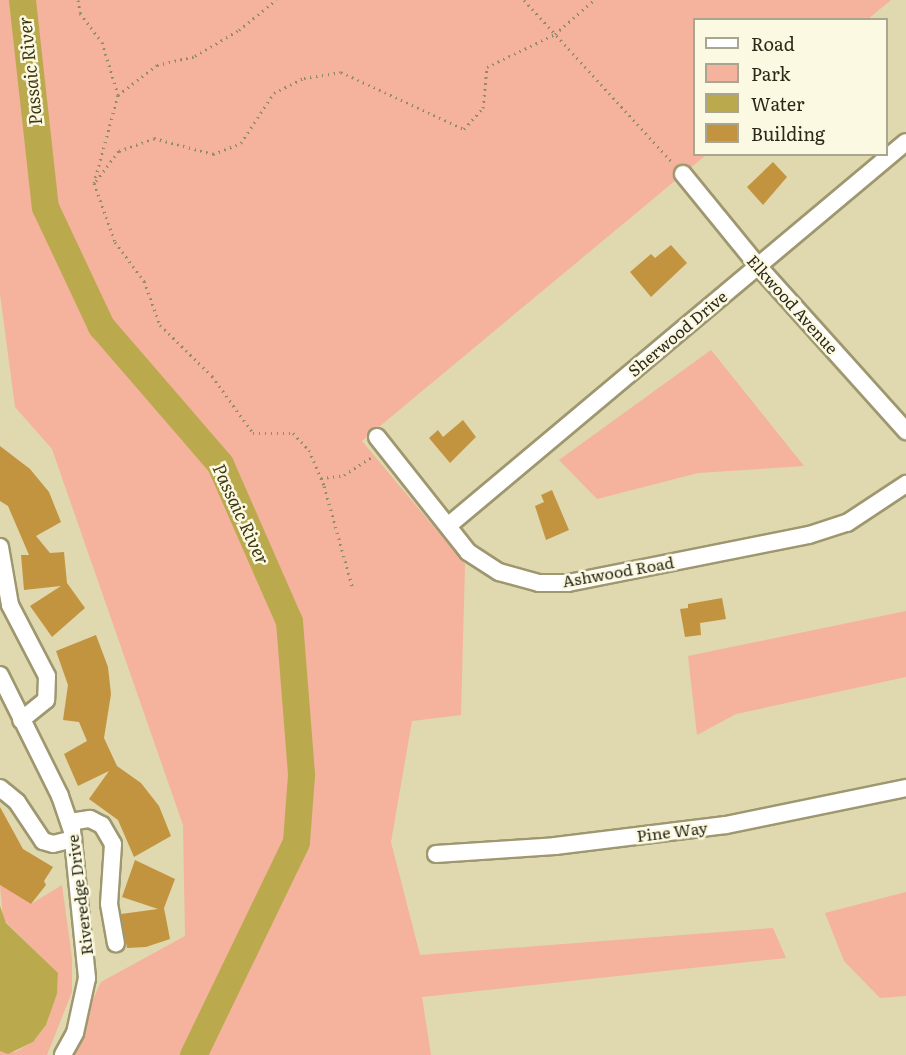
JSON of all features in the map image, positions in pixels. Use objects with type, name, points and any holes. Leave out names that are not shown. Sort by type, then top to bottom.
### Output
[{"type":"street","name":"Sherwood Drive","points":[[449,525],[906,142]]},
{"type":"street","name":"Elkwood Avenue","points":[[683,174],[758,266],[906,431]]},
{"type":"street","name":"Ashwood Road","points":[[382,442],[468,552],[499,572],[539,583],[568,583],[809,535],[847,523],[906,484]]},
{"type":"street","points":[[0,547],[10,605],[47,676],[46,700],[21,720]]},
{"type":"street","name":"Riveredge Drive","points":[[0,675],[69,822],[73,839],[87,978],[78,1023],[63,1055]]},
{"type":"street","points":[[0,788],[17,802],[43,841],[53,844],[73,839]]},
{"type":"street","name":"Pine Way","points":[[436,854],[555,846],[726,825],[906,788]]},
{"type":"street","points":[[69,822],[90,819],[102,825],[113,844],[109,904],[116,944]]},
{"type":"path","points":[[78,0],[80,13],[102,42],[118,95],[94,183],[115,242],[144,281],[160,325],[212,376],[253,433],[293,433],[309,450],[321,478],[353,589]]},
{"type":"path","points":[[118,95],[157,65],[195,56],[239,30],[276,0]]},
{"type":"path","points":[[524,0],[683,174]]},
{"type":"path","points":[[94,183],[119,151],[154,138],[213,154],[241,143],[274,93],[304,78],[341,72],[464,129],[483,108],[487,67],[555,34],[594,0]]},
{"type":"path","points":[[321,478],[344,475],[382,442]]},
{"type":"green space","points":[[0,0],[891,0],[869,18],[693,18],[693,156],[705,156],[362,441],[465,564],[461,715],[412,721],[391,842],[420,955],[773,928],[786,958],[422,997],[431,1055],[67,1055],[101,982],[185,936],[183,825],[52,449],[15,407],[0,294]]},
{"type":"green space","points":[[711,350],[804,466],[698,473],[597,499],[559,460]]},
{"type":"green space","points":[[906,611],[906,677],[736,714],[697,735],[688,656]]},
{"type":"green space","points":[[0,885],[31,904],[62,885],[72,958],[72,992],[47,1055],[0,1055],[0,1051],[15,1052],[33,1042],[46,1025],[57,994],[58,974],[3,919]]},
{"type":"green space","points":[[906,892],[906,996],[880,998],[844,961],[825,913]]},
{"type":"water","points":[[0,906],[6,923],[58,973],[57,994],[46,1025],[33,1042],[8,1054],[0,1051]]},
{"type":"building","points":[[773,162],[787,177],[763,205],[747,187]]},
{"type":"building","points":[[671,245],[687,263],[651,297],[630,272],[651,254],[655,258]]},
{"type":"building","points":[[463,420],[476,437],[450,463],[429,438],[438,430],[443,437]]},
{"type":"building","points":[[0,446],[30,469],[49,492],[61,522],[36,536],[50,553],[64,552],[67,583],[85,608],[52,637],[30,606],[61,586],[24,590],[21,555],[29,555],[8,506],[0,501]]},
{"type":"building","points":[[552,490],[569,530],[546,540],[535,506],[544,502],[541,495]]},
{"type":"building","points":[[722,598],[726,619],[700,623],[701,635],[685,637],[680,609],[688,608],[688,604]]},
{"type":"building","points":[[96,635],[108,667],[111,694],[104,738],[117,766],[141,783],[159,806],[171,836],[134,857],[118,820],[89,799],[109,771],[78,786],[64,754],[87,741],[79,722],[63,720],[68,685],[56,651]]},
{"type":"building","points":[[0,807],[23,849],[53,867],[44,881],[46,885],[31,904],[0,885]]},
{"type":"building","points":[[135,860],[175,879],[164,908],[170,939],[146,947],[127,948],[121,914],[158,909],[122,897]]},
{"type":"waterway","name":"Passaic River","points":[[22,0],[45,207],[101,326],[220,464],[289,621],[301,775],[296,842],[193,1055]]}]
